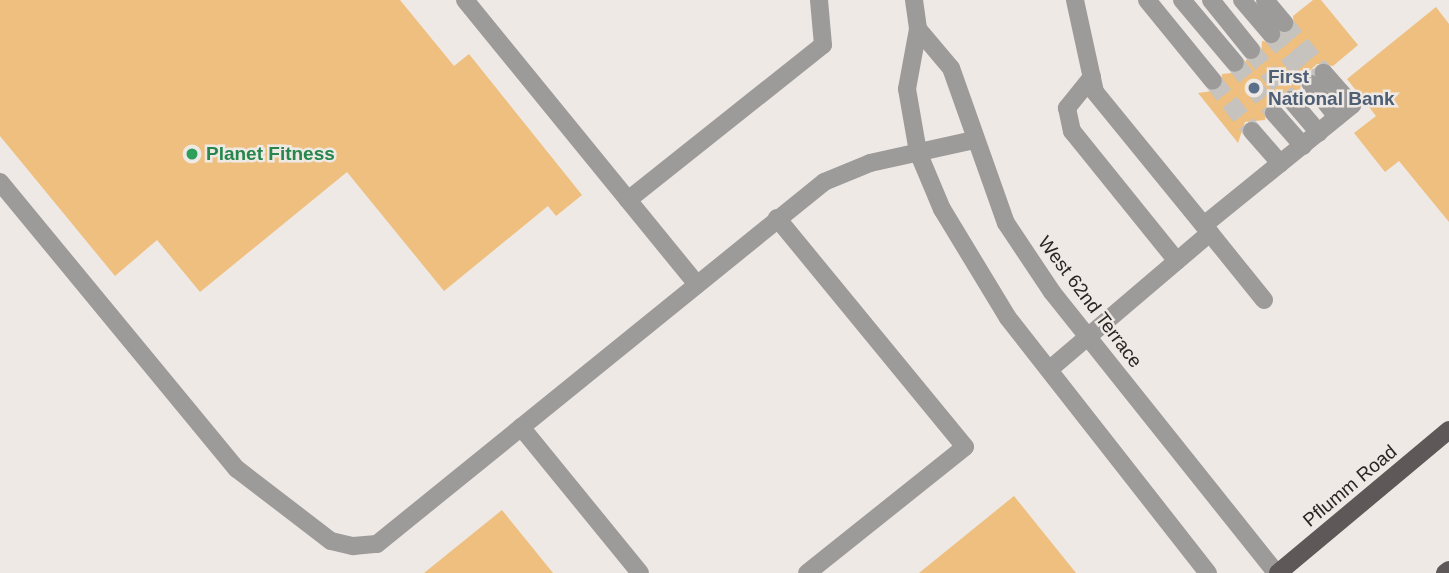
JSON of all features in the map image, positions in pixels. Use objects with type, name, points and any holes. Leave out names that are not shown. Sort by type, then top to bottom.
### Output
[{"type":"main road","name":"Pflumm Road","points":[[1277,573],[1449,430]]},
{"type":"street","points":[[465,0],[697,284]]},
{"type":"street","points":[[628,200],[823,46],[819,0]]},
{"type":"street","points":[[914,0],[918,29],[907,89],[918,152],[968,258],[1208,573]]},
{"type":"street","points":[[1075,0],[1095,92],[1264,299]]},
{"type":"street","points":[[1147,0],[1213,80]]},
{"type":"street","points":[[1182,0],[1235,63]]},
{"type":"street","points":[[1211,0],[1251,50]]},
{"type":"street","points":[[1242,0],[1277,29],[1265,0]]},
{"type":"street","name":"West 62nd Terrace","points":[[918,29],[951,68],[974,140],[1006,223],[1087,338],[1277,573]]},
{"type":"street","points":[[1092,77],[1067,108],[1072,131],[1177,261]]},
{"type":"street","points":[[1050,369],[1177,261],[1207,229],[1280,163],[1352,105],[1317,78]]},
{"type":"street","points":[[1291,100],[1319,133]]},
{"type":"street","points":[[1274,113],[1303,146]]},
{"type":"street","points":[[1252,131],[1280,163]]},
{"type":"street","points":[[0,182],[237,469],[331,541],[377,544],[824,182],[918,152],[974,140]]},
{"type":"street","points":[[777,218],[965,447],[807,573]]},
{"type":"street","points":[[521,427],[640,573]]},
{"type":"building","name":"Planet Fitness","points":[[0,0],[400,0],[454,66],[469,54],[582,195],[556,216],[548,206],[444,291],[347,172],[200,292],[157,240],[115,276],[0,136]]},
{"type":"building","points":[[1313,0],[1321,0],[1358,45],[1333,66],[1317,64],[1301,79],[1300,93],[1288,89],[1281,104],[1267,104],[1265,120],[1245,122],[1238,143],[1198,93],[1220,90],[1222,74],[1242,72],[1246,60],[1261,55],[1262,41],[1278,43],[1294,28],[1293,16]]},
{"type":"building","points":[[1436,7],[1449,24],[1449,222],[1399,161],[1385,172],[1354,133],[1376,116],[1347,79]]},
{"type":"building","points":[[1014,496],[1076,573],[919,573]]},
{"type":"building","points":[[502,510],[553,573],[424,573]]},
{"type":"tunnel","points":[[1284,23],[1324,73]]},
{"type":"tunnel","points":[[1271,34],[1311,84]]},
{"type":"tunnel","points":[[1251,50],[1291,100]]},
{"type":"tunnel","points":[[1235,63],[1274,113]]},
{"type":"tunnel","points":[[1213,81],[1252,131]]},
{"type":"place","name":"First National Bank","points":[[1254,88]]},
{"type":"place","name":"Planet Fitness","points":[[192,154]]}]
